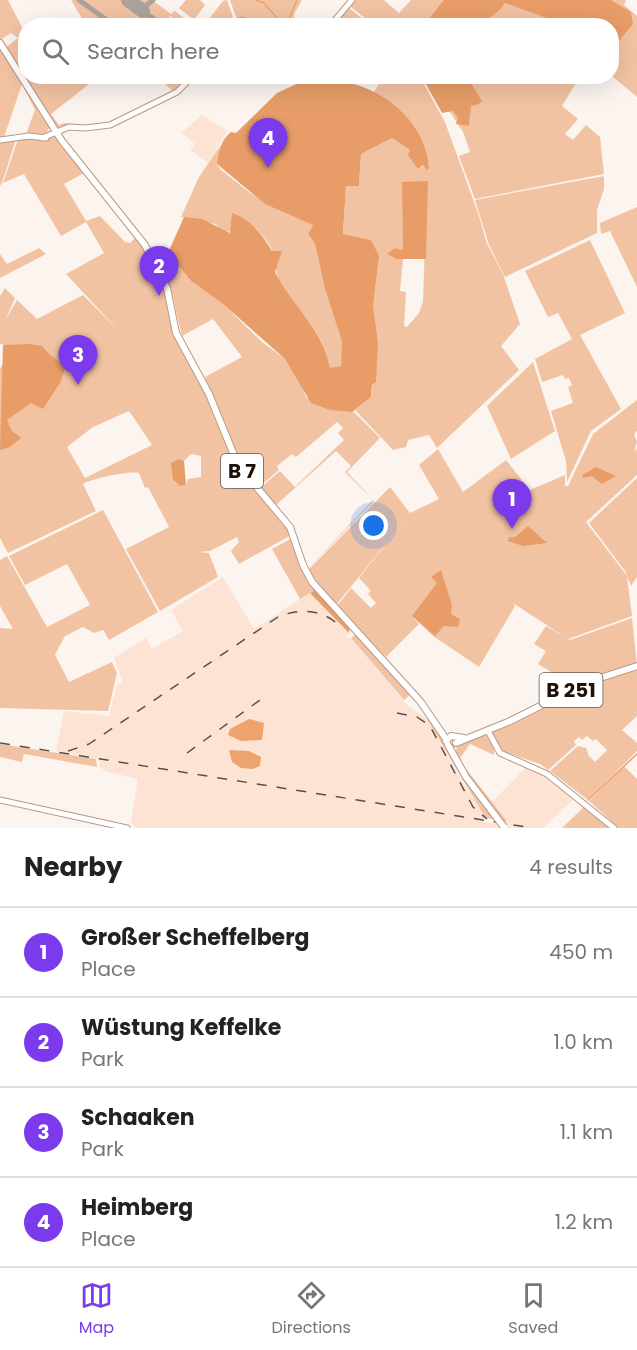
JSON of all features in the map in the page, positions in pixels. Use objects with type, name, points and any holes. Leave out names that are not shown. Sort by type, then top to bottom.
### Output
[{"type":"main road","name":"B 7","points":[[0,43],[18,72]]},
{"type":"main road","name":"B 7","points":[[26,84],[64,144],[145,245],[167,288],[176,333],[206,386],[238,465],[290,527],[303,565],[312,582],[416,697],[452,741],[453,753],[469,782],[504,828]]},
{"type":"main road","name":"B 251","points":[[452,741],[488,730],[578,686],[637,666]]},
{"type":"street","points":[[337,18],[352,0]]},
{"type":"street","points":[[0,140],[110,125],[177,92],[185,84]]},
{"type":"street","points":[[488,730],[500,753],[548,774],[614,828]]},
{"type":"street","points":[[0,800],[127,828]]},
{"type":"shaded area","points":[[0,0],[8,0],[18,19],[18,38],[11,33],[0,40]]},
{"type":"shaded area","points":[[71,0],[152,0],[171,14],[175,11],[184,18],[170,16],[169,18],[82,18]]},
{"type":"shaded area","points":[[186,0],[200,0],[205,5],[195,18],[192,18],[179,8]]},
{"type":"shaded area","points":[[227,0],[233,17],[210,18],[223,1]]},
{"type":"shaded area","points":[[230,0],[302,0],[294,14],[294,18],[236,18]]},
{"type":"shaded area","points":[[356,0],[384,0],[399,13],[411,0],[626,0],[624,5],[637,16],[637,97],[619,82],[619,18],[365,18],[350,6]]},
{"type":"shaded area","points":[[444,0],[611,0],[631,12],[633,24],[619,41],[619,18],[547,18],[505,3],[489,18],[430,18]]},
{"type":"shaded area","points":[[348,7],[361,18],[339,18]]},
{"type":"shaded area","points":[[18,38],[18,69],[5,48]]},
{"type":"shaded area","points":[[0,46],[18,76],[18,84],[22,84],[4,137],[0,138]]},
{"type":"shaded area","points":[[22,84],[49,128],[45,136],[26,134],[35,110]]},
{"type":"shaded area","points":[[28,84],[89,84],[51,114],[59,125],[64,123],[99,126],[55,127]]},
{"type":"shaded area","points":[[165,84],[184,84],[174,92]]},
{"type":"shaded area","points":[[296,84],[353,84],[364,87],[378,94],[403,113],[414,125],[427,153],[429,168],[427,170],[423,165],[418,169],[408,155],[410,150],[392,138],[361,154],[359,186],[346,186],[343,234],[371,240],[379,256],[373,305],[378,342],[376,382],[372,385],[371,397],[352,412],[330,410],[311,403],[285,359],[223,304],[191,281],[168,253],[184,217],[202,219],[230,233],[232,213],[245,219],[272,251],[282,251],[275,272],[321,341],[330,368],[341,366],[342,341],[325,289],[315,244],[308,234],[313,225],[265,204],[217,164],[221,146],[227,135],[231,132],[236,133],[277,93]]},
{"type":"shaded area","points":[[379,84],[424,84],[445,122],[487,244],[503,274],[520,324],[501,346],[519,370],[437,448],[429,435],[408,440],[406,447],[393,450],[355,410],[371,397],[378,342],[373,305],[343,235],[346,186],[359,186],[361,154],[392,138],[410,150],[418,169],[424,165],[429,168],[424,144],[412,123],[384,99],[373,93]],"holes":[[[427,181],[423,302],[419,313],[407,327],[404,326],[406,292],[400,291],[403,259],[387,254],[403,251]]]},
{"type":"shaded area","points":[[426,84],[471,84],[482,101],[471,106],[469,126],[456,124],[458,118],[453,111],[442,113]]},
{"type":"shaded area","points":[[427,84],[575,84],[562,106],[578,119],[565,134],[573,140],[586,125],[600,137],[604,174],[475,199],[459,156],[470,152],[463,132],[448,109],[442,112]]},
{"type":"shaded area","points":[[202,115],[227,131],[208,163],[190,150],[195,144],[181,133]]},
{"type":"shaded area","points":[[56,137],[84,173],[64,184],[86,221],[100,216],[125,242],[130,243],[137,236],[157,272],[147,278],[149,282],[161,279],[167,289],[173,325],[208,394],[231,454],[293,534],[239,564],[231,551],[239,542],[237,537],[210,551],[199,552],[209,553],[218,577],[160,611],[126,549],[169,527],[148,487],[145,488],[139,473],[111,475],[83,484],[96,511],[8,553],[0,538],[0,369],[4,361],[4,345],[0,344],[0,296],[5,288],[15,298],[5,321],[17,300],[37,319],[83,295],[119,331],[66,274],[104,253],[86,222],[61,236],[24,174],[3,183],[18,139]],"holes":[[[129,411],[152,445],[85,478],[67,447],[93,427]],[[191,454],[201,456],[201,477],[188,479],[186,485],[180,486],[173,480],[179,459],[184,461]]]},
{"type":"shaded area","points":[[16,139],[2,183],[0,186],[0,142]]},
{"type":"shaded area","points":[[220,146],[217,164],[220,169],[250,193],[313,225],[308,234],[315,244],[325,289],[343,341],[341,366],[330,369],[317,334],[282,286],[272,250],[256,228],[224,232],[215,224],[181,217],[199,177]]},
{"type":"shaded area","points":[[604,176],[604,189],[597,210],[597,233],[505,277],[489,245],[475,200]]},
{"type":"shaded area","points":[[428,181],[426,259],[397,259],[387,254],[395,248],[403,250],[402,182]]},
{"type":"shaded area","points":[[637,207],[637,287],[610,231],[601,234],[600,223]]},
{"type":"shaded area","points":[[590,240],[625,313],[580,335],[621,409],[591,431],[567,482],[566,461],[551,411],[573,403],[568,387],[572,385],[569,378],[565,379],[563,375],[542,382],[535,359],[572,339],[558,313],[548,317],[525,271]]},
{"type":"shaded area","points":[[39,248],[46,254],[0,278],[0,254],[7,264]]},
{"type":"shaded area","points":[[171,257],[191,281],[223,304],[262,342],[285,359],[301,384],[306,397],[354,412],[380,438],[347,472],[374,501],[308,568],[373,500],[345,472],[351,466],[336,451],[276,505],[260,488],[280,471],[295,487],[344,440],[338,433],[343,428],[337,422],[296,457],[292,454],[277,466],[279,470],[259,487],[236,453],[205,377],[242,357],[213,319],[182,336],[171,289],[160,265]]},
{"type":"shaded area","points":[[3,345],[42,346],[66,366],[60,383],[43,409],[31,403],[7,420],[12,431],[21,438],[10,447],[0,450]]},
{"type":"shaded area","points":[[533,362],[555,431],[511,459],[487,406]]},
{"type":"shaded area","points":[[637,400],[637,431],[634,434],[637,442],[634,452],[637,449],[637,475],[586,522],[627,576],[632,616],[568,639],[513,603],[515,606],[479,667],[433,636],[412,616],[419,624],[386,657],[337,606],[351,588],[371,608],[376,603],[368,594],[371,591],[359,578],[410,514],[336,605],[308,570],[390,487],[410,513],[439,499],[419,465],[438,449],[463,492],[506,460],[530,490],[565,475],[565,486],[568,486],[593,434]]},
{"type":"shaded area","points":[[179,459],[184,461],[186,485],[180,486],[173,480],[171,463]]},
{"type":"shaded area","points":[[596,467],[616,476],[602,484],[592,476],[583,478],[582,475]]},
{"type":"shaded area","points":[[637,478],[637,577],[631,586],[625,571],[589,523]]},
{"type":"shaded area","points":[[103,510],[158,612],[109,640],[103,630],[94,633],[83,627],[65,636],[55,655],[69,682],[112,662],[117,673],[108,711],[0,708],[0,628],[13,629],[0,606],[0,560],[7,556],[47,627],[90,605],[67,564],[25,585],[9,556]]},
{"type":"shaded area","points":[[528,526],[547,543],[523,546],[508,541],[509,537],[515,537]]},
{"type":"shaded area","points":[[294,537],[304,574],[315,590],[300,599],[272,549]]},
{"type":"shaded area","points":[[441,570],[452,605],[451,614],[460,619],[458,627],[444,626],[435,636],[412,616],[437,583],[431,577]]},
{"type":"shaded area","points":[[223,577],[254,629],[310,593],[349,633],[345,638],[351,638],[409,707],[427,719],[466,788],[485,814],[483,822],[498,824],[507,821],[492,802],[527,766],[542,772],[575,798],[543,828],[135,828],[131,821],[138,779],[105,771],[100,767],[99,760],[136,766],[56,751],[64,711],[109,716],[117,684],[123,683],[114,658],[146,638],[152,649],[183,631],[171,610]]},
{"type":"shaded area","points":[[315,590],[350,626],[349,633],[310,593]]},
{"type":"shaded area","points":[[632,618],[637,666],[634,664],[572,685],[538,664],[546,651],[534,644],[546,626],[570,640]]},
{"type":"shaded area","points":[[358,633],[412,693],[404,700],[351,638]]},
{"type":"shaded area","points":[[637,669],[637,716],[622,730],[637,743],[637,751],[588,800],[550,771],[578,746],[586,748],[589,756],[595,762],[607,750],[596,739],[593,741],[587,736],[582,740],[579,737],[574,741],[576,745],[548,770],[540,764],[498,750],[493,731],[588,683]]},
{"type":"shaded area","points":[[430,716],[497,821],[485,817],[427,719]]},
{"type":"shaded area","points":[[249,719],[264,723],[262,740],[241,741],[228,735],[230,729]]},
{"type":"shaded area","points":[[485,734],[494,748],[494,755],[470,744],[460,758],[507,821],[502,823],[467,776],[455,755],[458,743]]},
{"type":"shaded area","points":[[0,744],[96,759],[97,767],[24,754],[22,762],[0,757]]},
{"type":"shaded area","points":[[229,750],[249,751],[261,757],[260,766],[253,769],[241,768],[232,762]]},
{"type":"shaded area","points":[[624,766],[637,779],[637,828],[619,828],[589,801]]},
{"type":"shaded area","points":[[586,805],[613,828],[562,828]]},
{"type":"waterway","points":[[256,0],[264,3],[277,18]]},
{"type":"waterway","points":[[289,18],[297,0]]},
{"type":"waterway","points":[[588,800],[637,754]]},
{"type":"taxiway","points":[[79,0],[104,18]]},
{"type":"taxiway","points":[[138,7],[143,8],[153,0]]},
{"type":"taxiway","points":[[143,11],[153,18]]},
{"type":"runway","points":[[128,0],[143,11]]},
{"type":"railway","points":[[68,751],[89,744],[278,617],[295,612],[312,612],[328,617],[342,628]]},
{"type":"railway","points":[[187,753],[260,700]]},
{"type":"railway","points":[[397,713],[417,717],[430,726],[473,807],[487,819]]},
{"type":"railway","points":[[0,743],[533,828]]},
{"type":"place","name":"Heimberg","points":[[268,168]]},
{"type":"place","name":"Wüstung Keffelke","points":[[159,296]]},
{"type":"place","name":"Schaaken","points":[[78,385]]},
{"type":"place","name":"Großer Scheffelberg","points":[[512,529]]}]
